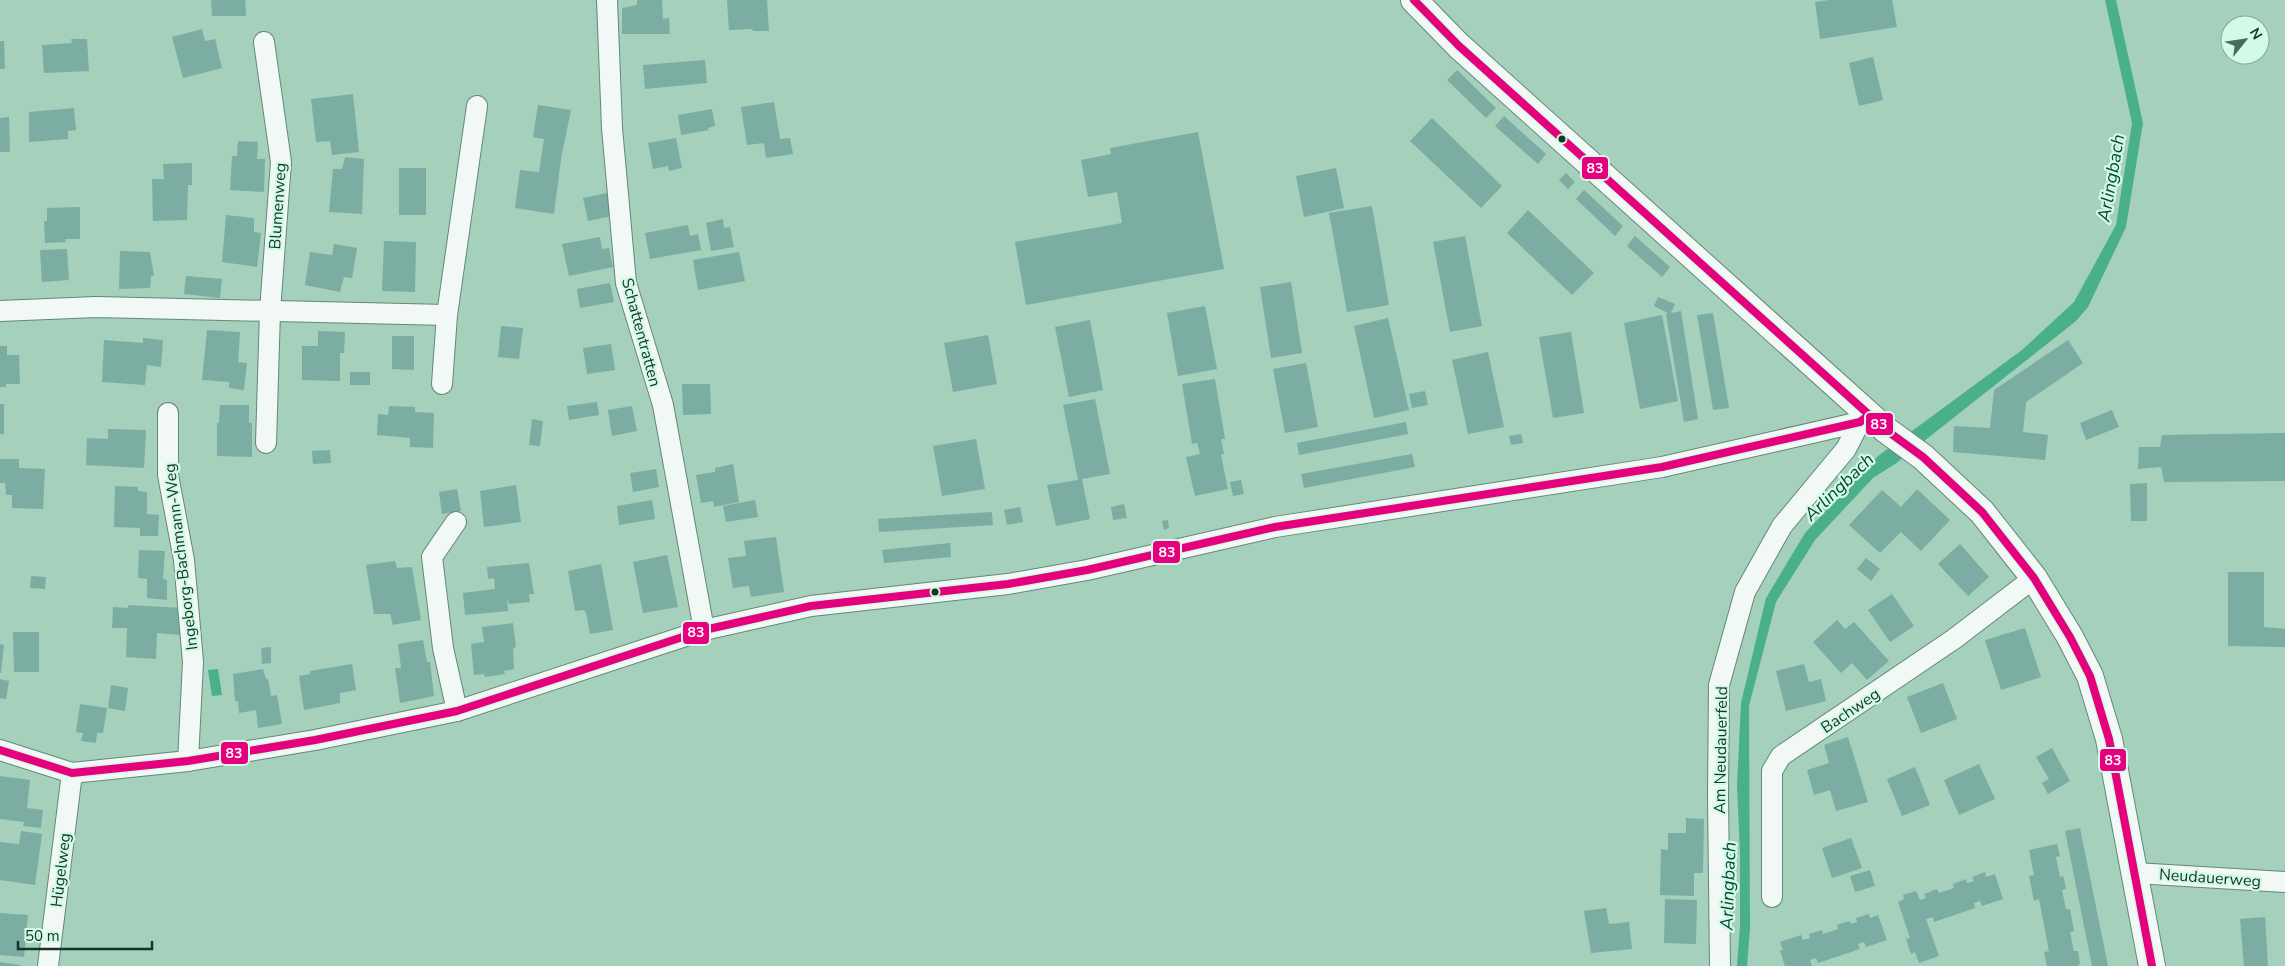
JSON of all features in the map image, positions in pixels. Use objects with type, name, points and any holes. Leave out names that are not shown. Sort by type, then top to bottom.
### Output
[{"type":"main road","points":[[1414,0],[1459,46],[1872,423],[1924,457],[1982,512],[2034,578],[2070,637],[2090,676],[2109,739],[2152,966]]},
{"type":"street","name":"Schattentratten","points":[[607,0],[612,128],[626,283],[663,405],[704,630]]},
{"type":"street","name":"Blumenweg","points":[[264,42],[281,162],[270,310],[266,443]]},
{"type":"street","points":[[442,384],[447,315],[477,106]]},
{"type":"street","points":[[0,312],[96,308],[447,315]]},
{"type":"street","name":"Ingeborg-Bachmann-Weg","points":[[168,413],[168,475],[184,560],[193,662],[188,761]]},
{"type":"street","points":[[0,750],[72,774],[188,761],[315,740],[457,710],[704,630],[811,606],[1008,584],[1087,570],[1275,527],[1662,467],[1872,423]]},
{"type":"street","name":"Am Neudauerfeld","points":[[1720,966],[1719,686],[1745,592],[1782,526],[1846,449],[1872,423]]},
{"type":"street","points":[[456,522],[432,557],[444,648],[457,710]]},
{"type":"street","name":"Bachweg","points":[[1772,897],[1772,771],[1781,756],[1954,639],[2034,578]]},
{"type":"street","name":"Hügelweg","points":[[48,966],[72,774]]},
{"type":"street","name":"Neudauerweg","points":[[2135,873],[2285,882]]},
{"type":"shaded area","points":[[2105,0],[2116,0],[2143,123],[2126,227],[2088,307],[2076,321],[1895,464],[1873,478],[1815,540],[1776,602],[1749,706],[1750,929],[1747,966],[1737,966],[1740,925],[1740,853],[1737,786],[1741,703],[1766,598],[1805,533],[1878,456],[2022,350],[2074,302],[2116,225],[2132,123]]},
{"type":"shaded area","points":[[218,669],[222,695],[212,696],[208,670]]},
{"type":"building","points":[[211,0],[245,0],[246,16],[212,16]]},
{"type":"building","points":[[637,0],[662,0],[663,19],[669,18],[670,34],[622,34],[622,8],[637,5]]},
{"type":"building","points":[[727,0],[767,0],[769,31],[753,31],[752,29],[729,30]]},
{"type":"building","points":[[1829,0],[1892,0],[1897,27],[1820,39],[1815,2]]},
{"type":"building","points":[[202,29],[205,41],[215,39],[222,68],[183,78],[172,37]]},
{"type":"building","points":[[71,39],[87,39],[89,71],[44,73],[42,45],[72,43]]},
{"type":"building","points":[[0,41],[4,41],[5,69],[0,69]]},
{"type":"building","points":[[1873,57],[1883,100],[1859,106],[1849,63]]},
{"type":"building","points":[[705,60],[707,83],[645,89],[643,65]]},
{"type":"building","points":[[1457,70],[1496,108],[1486,118],[1447,80]]},
{"type":"building","points":[[353,94],[359,152],[332,155],[330,141],[316,142],[311,99]]},
{"type":"building","points":[[774,102],[780,139],[790,138],[793,154],[766,158],[764,143],[747,145],[741,107]]},
{"type":"building","points":[[538,105],[571,110],[561,159],[554,214],[515,208],[520,170],[539,172],[544,139],[533,137]]},
{"type":"building","points":[[74,108],[76,130],[68,131],[68,139],[29,142],[29,112]]},
{"type":"building","points":[[712,109],[715,126],[708,128],[709,130],[681,135],[678,115]]},
{"type":"building","points":[[1504,116],[1546,154],[1538,164],[1495,126]]},
{"type":"building","points":[[9,117],[10,152],[0,152],[0,118]]},
{"type":"building","points":[[1432,118],[1502,186],[1481,208],[1410,141]]},
{"type":"building","points":[[1198,132],[1224,269],[1026,305],[1015,242],[1122,223],[1117,192],[1088,197],[1081,160],[1111,154],[1110,148]]},
{"type":"building","points":[[676,138],[682,168],[669,171],[668,166],[653,169],[648,143]]},
{"type":"building","points":[[238,141],[258,142],[257,159],[265,159],[264,192],[230,190],[232,156],[237,156]]},
{"type":"building","points":[[345,157],[364,159],[362,214],[329,212],[333,169],[342,169]]},
{"type":"building","points":[[192,163],[192,185],[188,185],[187,220],[153,221],[152,179],[164,179],[163,164]]},
{"type":"building","points":[[399,168],[426,168],[426,215],[399,215]]},
{"type":"building","points":[[1336,168],[1344,208],[1304,217],[1296,176]]},
{"type":"building","points":[[1566,173],[1575,182],[1568,189],[1559,180]]},
{"type":"building","points":[[1584,190],[1623,226],[1615,236],[1576,199]]},
{"type":"building","points":[[607,193],[612,216],[588,221],[583,198]]},
{"type":"building","points":[[1372,206],[1389,305],[1347,312],[1329,213]]},
{"type":"building","points":[[80,207],[80,239],[65,239],[66,242],[45,243],[44,221],[47,221],[47,208]]},
{"type":"building","points":[[1528,210],[1594,273],[1572,295],[1507,233]]},
{"type":"building","points":[[226,215],[254,218],[254,232],[261,233],[257,267],[222,262]]},
{"type":"building","points":[[723,219],[724,228],[730,227],[734,247],[711,251],[706,223]]},
{"type":"building","points":[[688,225],[690,236],[698,234],[701,250],[650,259],[645,233]]},
{"type":"building","points":[[1465,236],[1482,326],[1450,332],[1433,242]]},
{"type":"building","points":[[1635,236],[1670,267],[1662,277],[1627,246]]},
{"type":"building","points":[[600,237],[602,249],[609,248],[613,267],[569,276],[562,244]]},
{"type":"building","points":[[384,241],[416,242],[415,292],[382,291]]},
{"type":"building","points":[[334,244],[357,248],[352,278],[344,277],[340,292],[305,285],[310,252],[332,255]]},
{"type":"building","points":[[67,249],[69,280],[42,282],[40,250]]},
{"type":"building","points":[[120,251],[150,252],[154,276],[151,276],[150,288],[119,289]]},
{"type":"building","points":[[739,252],[745,281],[698,290],[693,260]]},
{"type":"building","points":[[186,276],[222,279],[220,298],[184,294]]},
{"type":"building","points":[[1291,282],[1302,353],[1271,358],[1260,287]]},
{"type":"building","points":[[610,283],[614,302],[580,308],[577,289]]},
{"type":"building","points":[[1658,297],[1675,304],[1671,313],[1681,311],[1698,419],[1684,422],[1666,314],[1668,313],[1654,306]]},
{"type":"building","points":[[1205,306],[1217,369],[1178,376],[1167,313]]},
{"type":"building","points":[[1713,313],[1729,408],[1713,410],[1697,315]]},
{"type":"building","points":[[1662,315],[1678,401],[1640,409],[1624,323]]},
{"type":"building","points":[[1388,318],[1409,410],[1374,418],[1354,326]]},
{"type":"building","points":[[1090,320],[1103,390],[1069,397],[1055,327]]},
{"type":"building","points":[[501,326],[523,328],[519,359],[498,357]]},
{"type":"building","points":[[207,330],[240,332],[238,362],[247,363],[244,390],[229,388],[229,382],[202,380]]},
{"type":"building","points":[[318,331],[345,332],[344,353],[340,353],[340,381],[302,380],[302,346],[318,346]]},
{"type":"building","points":[[1571,332],[1584,413],[1553,418],[1539,337]]},
{"type":"building","points":[[988,335],[997,384],[953,392],[944,343]]},
{"type":"building","points":[[392,336],[414,336],[414,370],[392,369]]},
{"type":"building","points":[[143,338],[163,340],[161,367],[147,365],[145,385],[102,382],[104,340],[143,343]]},
{"type":"building","points":[[2068,340],[2083,363],[2026,402],[2023,432],[2048,435],[2045,460],[1953,452],[1954,426],[1990,428],[1994,390]]},
{"type":"building","points":[[611,344],[615,370],[587,374],[583,348]]},
{"type":"building","points":[[0,346],[7,346],[7,355],[19,355],[20,384],[6,384],[6,387],[0,387]]},
{"type":"building","points":[[1488,352],[1504,427],[1468,434],[1452,360]]},
{"type":"building","points":[[1306,363],[1318,427],[1285,433],[1273,369]]},
{"type":"building","points":[[350,372],[370,372],[370,385],[350,385]]},
{"type":"building","points":[[1215,379],[1225,439],[1221,439],[1224,454],[1221,455],[1228,489],[1195,496],[1186,457],[1200,454],[1197,443],[1192,444],[1182,384]]},
{"type":"building","points":[[682,384],[710,384],[711,414],[683,415]]},
{"type":"building","points":[[1425,391],[1428,405],[1412,408],[1409,394]]},
{"type":"building","points":[[1095,399],[1110,474],[1082,479],[1090,519],[1056,526],[1047,485],[1078,480],[1063,405]]},
{"type":"building","points":[[597,402],[599,415],[569,420],[567,406]]},
{"type":"building","points":[[0,404],[4,404],[4,434],[0,434]]},
{"type":"building","points":[[220,405],[249,405],[249,423],[252,423],[252,457],[217,456],[217,423],[219,423]]},
{"type":"building","points":[[389,406],[415,407],[415,412],[434,413],[433,448],[410,447],[410,438],[377,435],[378,414],[388,415]]},
{"type":"building","points":[[632,406],[637,431],[612,436],[608,410]]},
{"type":"building","points":[[2112,410],[2119,427],[2086,440],[2080,423]]},
{"type":"building","points":[[532,419],[543,421],[540,446],[529,445]]},
{"type":"building","points":[[1406,422],[1408,434],[1299,455],[1297,443]]},
{"type":"building","points":[[108,429],[146,430],[144,468],[86,465],[87,438],[108,439]]},
{"type":"building","points":[[2285,433],[2285,481],[2164,482],[2161,467],[2138,469],[2139,447],[2160,447],[2162,435]]},
{"type":"building","points":[[1521,434],[1523,443],[1511,445],[1509,436]]},
{"type":"building","points":[[976,439],[985,489],[942,496],[933,446]]},
{"type":"building","points":[[330,450],[331,463],[313,464],[312,451]]},
{"type":"building","points":[[1412,454],[1415,467],[1304,488],[1301,474]]},
{"type":"building","points":[[0,459],[19,459],[19,468],[45,469],[43,509],[12,508],[12,495],[6,495],[5,483],[0,483]]},
{"type":"building","points":[[733,464],[739,502],[714,507],[713,501],[701,503],[696,475],[715,472],[715,468]]},
{"type":"building","points":[[656,469],[659,487],[633,492],[630,473]]},
{"type":"building","points":[[1241,480],[1244,494],[1233,496],[1230,482]]},
{"type":"building","points":[[2147,483],[2147,521],[2131,521],[2130,484]]},
{"type":"building","points":[[516,485],[521,522],[484,527],[480,491]]},
{"type":"building","points":[[115,486],[138,487],[138,491],[147,492],[147,514],[159,515],[158,536],[140,536],[140,528],[114,527]]},
{"type":"building","points":[[457,489],[461,511],[442,514],[439,492]]},
{"type":"building","points":[[1917,489],[1950,520],[1921,551],[1901,532],[1880,553],[1849,525],[1882,490],[1901,507]]},
{"type":"building","points":[[652,500],[655,519],[619,525],[617,506]]},
{"type":"building","points":[[755,500],[758,517],[726,522],[723,506]]},
{"type":"building","points":[[1124,504],[1127,518],[1113,520],[1111,507]]},
{"type":"building","points":[[1020,507],[1023,522],[1007,525],[1004,510]]},
{"type":"building","points":[[992,512],[993,525],[879,532],[878,519]]},
{"type":"building","points":[[1168,520],[1169,528],[1164,530],[1162,521]]},
{"type":"building","points":[[776,537],[784,592],[751,597],[749,586],[733,588],[728,558],[746,556],[744,541]]},
{"type":"building","points":[[950,543],[951,557],[884,563],[882,550]]},
{"type":"building","points":[[1960,544],[1989,577],[1968,596],[1938,564]]},
{"type":"building","points":[[139,550],[165,551],[163,579],[167,580],[167,600],[147,598],[147,579],[138,578]]},
{"type":"building","points":[[667,555],[678,607],[643,613],[633,562]]},
{"type":"building","points":[[1866,558],[1880,569],[1871,581],[1857,569]]},
{"type":"building","points":[[395,561],[397,568],[412,567],[421,620],[393,625],[390,614],[374,614],[366,565]]},
{"type":"building","points":[[529,563],[534,594],[529,594],[530,602],[509,604],[507,599],[508,611],[465,615],[463,593],[495,589],[494,578],[488,579],[487,567]]},
{"type":"building","points":[[601,564],[613,630],[590,634],[586,612],[583,610],[575,611],[568,571]]},
{"type":"building","points":[[2228,572],[2264,572],[2264,627],[2285,629],[2285,647],[2228,646]]},
{"type":"building","points":[[31,576],[46,577],[45,589],[30,588]]},
{"type":"building","points":[[1892,594],[1914,626],[1890,642],[1868,610]]},
{"type":"building","points":[[128,605],[182,608],[182,635],[157,633],[156,659],[126,657],[127,628],[112,628],[113,607],[128,608]]},
{"type":"building","points":[[1837,620],[1845,629],[1854,622],[1889,661],[1867,680],[1852,663],[1841,673],[1813,642]]},
{"type":"building","points":[[513,623],[516,647],[513,648],[514,669],[504,671],[505,674],[485,677],[484,674],[474,675],[471,644],[484,642],[482,627]]},
{"type":"building","points":[[2025,628],[2041,677],[2001,690],[1985,640]]},
{"type":"building","points":[[13,632],[39,632],[39,672],[14,672]]},
{"type":"building","points":[[423,640],[427,662],[430,662],[434,696],[400,703],[395,668],[401,668],[398,644]]},
{"type":"building","points":[[0,644],[4,645],[1,673],[0,673]]},
{"type":"building","points":[[271,647],[271,663],[262,664],[261,648]]},
{"type":"building","points":[[352,664],[356,690],[340,693],[340,703],[304,710],[299,676],[310,674],[310,671]]},
{"type":"building","points":[[1804,664],[1809,682],[1821,679],[1826,701],[1786,711],[1776,671]]},
{"type":"building","points":[[263,669],[266,679],[268,679],[271,696],[277,695],[282,724],[258,728],[256,710],[239,713],[238,701],[235,701],[233,674]]},
{"type":"building","points":[[0,679],[9,681],[6,699],[0,698]]},
{"type":"building","points":[[1943,683],[1957,719],[1921,733],[1907,697]]},
{"type":"building","points":[[111,685],[128,688],[125,711],[108,708]]},
{"type":"building","points":[[80,704],[107,708],[103,733],[97,733],[96,743],[81,741],[83,733],[76,732]]},
{"type":"building","points":[[1848,737],[1868,802],[1836,811],[1830,790],[1814,795],[1807,770],[1829,763],[1824,745]]},
{"type":"building","points":[[2052,748],[2070,781],[2048,794],[2042,783],[2049,779],[2036,757]]},
{"type":"building","points":[[1979,764],[1995,799],[1959,815],[1944,780]]},
{"type":"building","points":[[1915,767],[1930,805],[1902,816],[1887,779]]},
{"type":"building","points":[[0,776],[30,780],[27,808],[43,810],[41,828],[23,826],[24,822],[0,819]]},
{"type":"building","points":[[1686,818],[1704,819],[1703,873],[1694,873],[1694,896],[1660,895],[1661,849],[1668,850],[1668,833],[1686,833]]},
{"type":"building","points":[[2080,828],[2108,966],[2092,966],[2065,831]]},
{"type":"building","points":[[21,831],[42,834],[35,885],[0,880],[0,842],[19,844]]},
{"type":"building","points":[[1851,838],[1862,868],[1832,878],[1822,848]]},
{"type":"building","points":[[2057,844],[2060,856],[2056,857],[2060,877],[2063,876],[2066,889],[2062,890],[2066,909],[2070,909],[2074,931],[2070,932],[2074,951],[2078,951],[2079,957],[2080,964],[2077,966],[2047,966],[2044,952],[2049,951],[2039,899],[2034,901],[2029,876],[2034,875],[2029,850]]},
{"type":"building","points":[[1870,870],[1875,886],[1855,892],[1850,876]]},
{"type":"building","points":[[1985,872],[1986,877],[1995,874],[2003,899],[1982,906],[1980,901],[1974,903],[1975,908],[1934,922],[1933,917],[1926,919],[1939,956],[1919,963],[1915,952],[1911,954],[1906,939],[1910,938],[1898,902],[1904,899],[1903,895],[1916,891],[1920,900],[1926,898],[1924,894],[1937,889],[1939,893],[1954,888],[1953,884],[1966,879],[1967,883],[1974,881],[1972,877]]},
{"type":"building","points":[[1665,899],[1697,900],[1696,944],[1664,943]]},
{"type":"building","points":[[1606,908],[1609,924],[1629,922],[1632,949],[1591,953],[1584,911]]},
{"type":"building","points":[[0,913],[28,915],[24,957],[0,955]]},
{"type":"building","points":[[1869,914],[1870,918],[1878,915],[1887,940],[1866,947],[1864,942],[1858,944],[1860,949],[1818,963],[1816,958],[1810,960],[1812,966],[1785,966],[1780,951],[1783,950],[1780,942],[1801,935],[1803,940],[1810,938],[1809,934],[1822,930],[1823,934],[1838,929],[1837,925],[1849,921],[1851,924],[1857,922],[1856,918]]},
{"type":"building","points":[[2265,917],[2268,966],[2244,966],[2240,919]]},
{"type":"building","points":[[0,962],[20,965],[20,966],[0,966]]},
{"type":"transit line","name":"83","points":[[1414,0],[1459,46],[1886,430],[1923,457],[1982,512],[2034,578],[2070,637],[2090,676],[2109,739],[2152,966]]},
{"type":"transit line","name":"83","points":[[0,750],[72,773],[188,761],[315,740],[457,711],[704,630],[811,606],[1008,584],[1087,570],[1275,527],[1662,467],[1860,422],[1869,415]]},
{"type":"water label","name":"Arlingbach","points":[[2111,178]]},
{"type":"water label","name":"Arlingbach","points":[[1839,487]]},
{"type":"water label","name":"Arlingbach","points":[[1728,886]]}]
